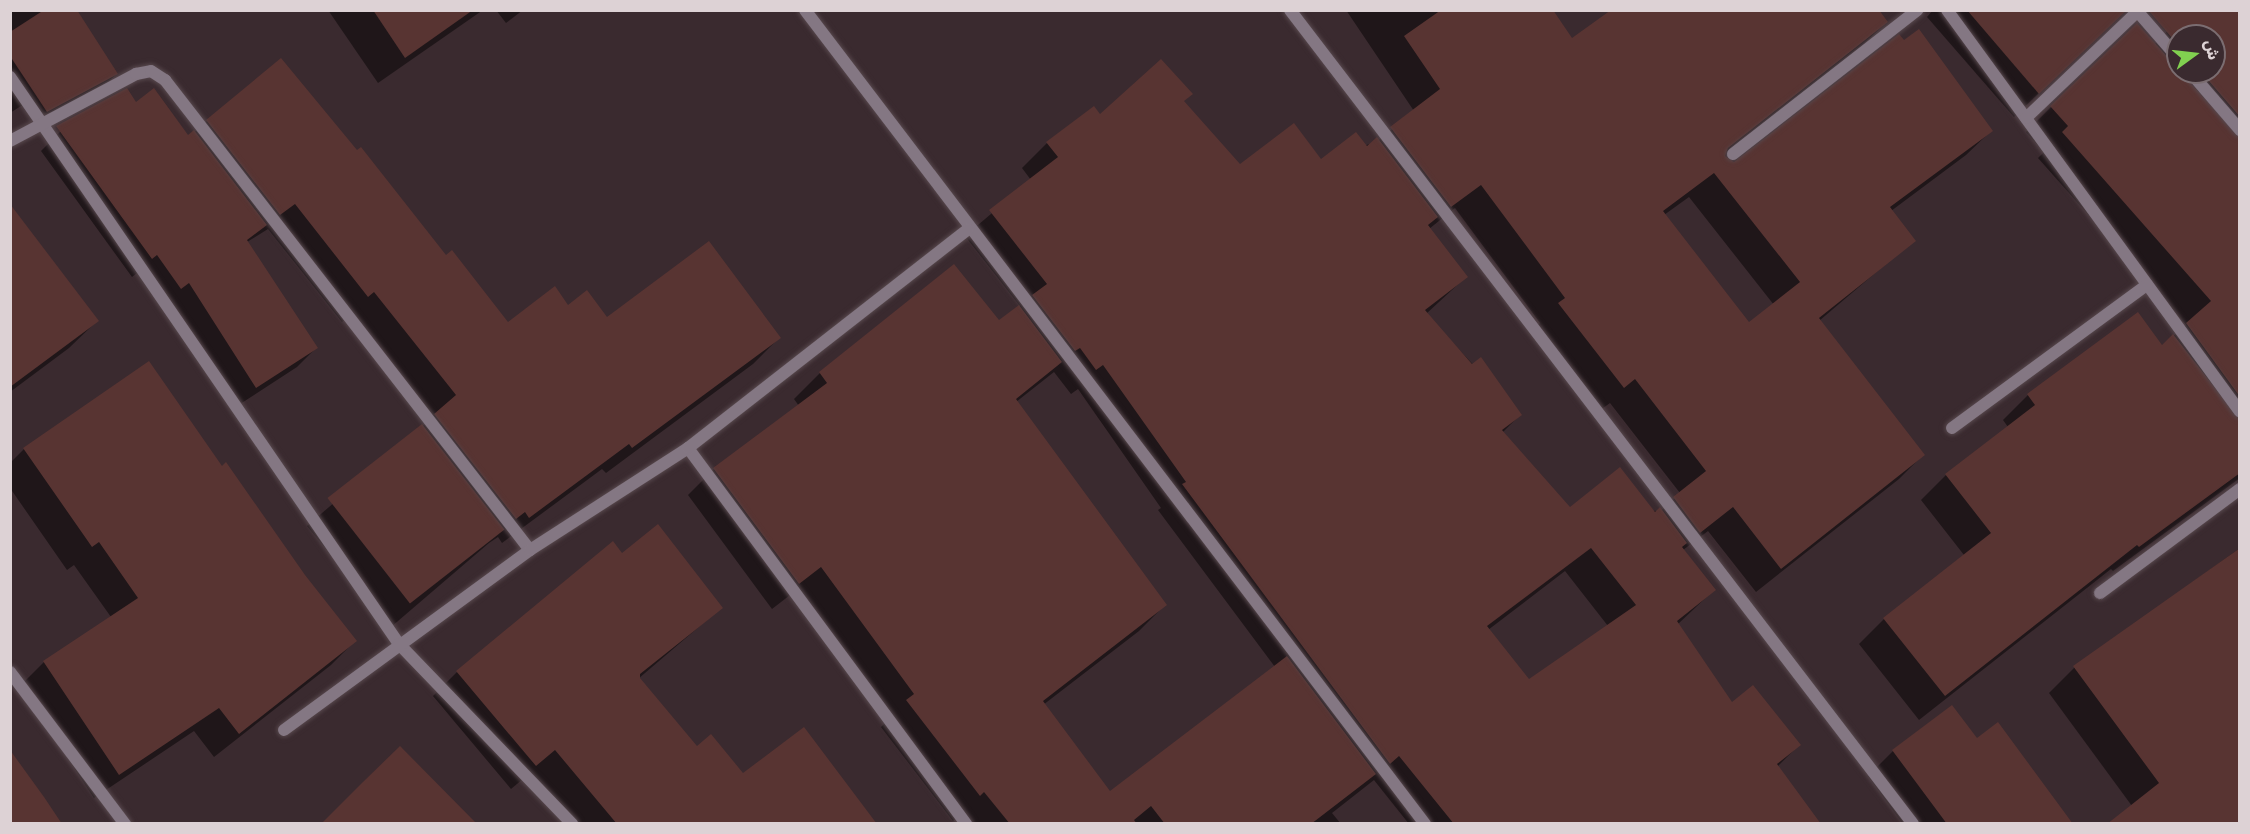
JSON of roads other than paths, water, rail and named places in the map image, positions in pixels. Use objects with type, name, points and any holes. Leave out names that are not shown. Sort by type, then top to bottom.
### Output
[{"type":"street","points":[[805,10],[968,229],[1425,824]]},
{"type":"street","points":[[1290,10],[1913,824]]},
{"type":"street","points":[[1733,154],[1917,10]]},
{"type":"street","points":[[1947,10],[2240,412]]},
{"type":"street","points":[[2025,118],[2139,11],[2166,44]]},
{"type":"street","points":[[10,141],[41,122],[136,74],[151,71],[165,80],[530,550]]},
{"type":"street","points":[[10,77],[399,644],[572,824]]},
{"type":"street","points":[[2200,84],[2240,130]]},
{"type":"street","points":[[284,730],[530,550],[688,448],[968,229]]},
{"type":"street","points":[[1952,428],[2147,285]]},
{"type":"street","points":[[688,448],[966,824]]},
{"type":"street","points":[[2100,593],[2240,489]]},
{"type":"street","points":[[10,672],[126,824]]}]
